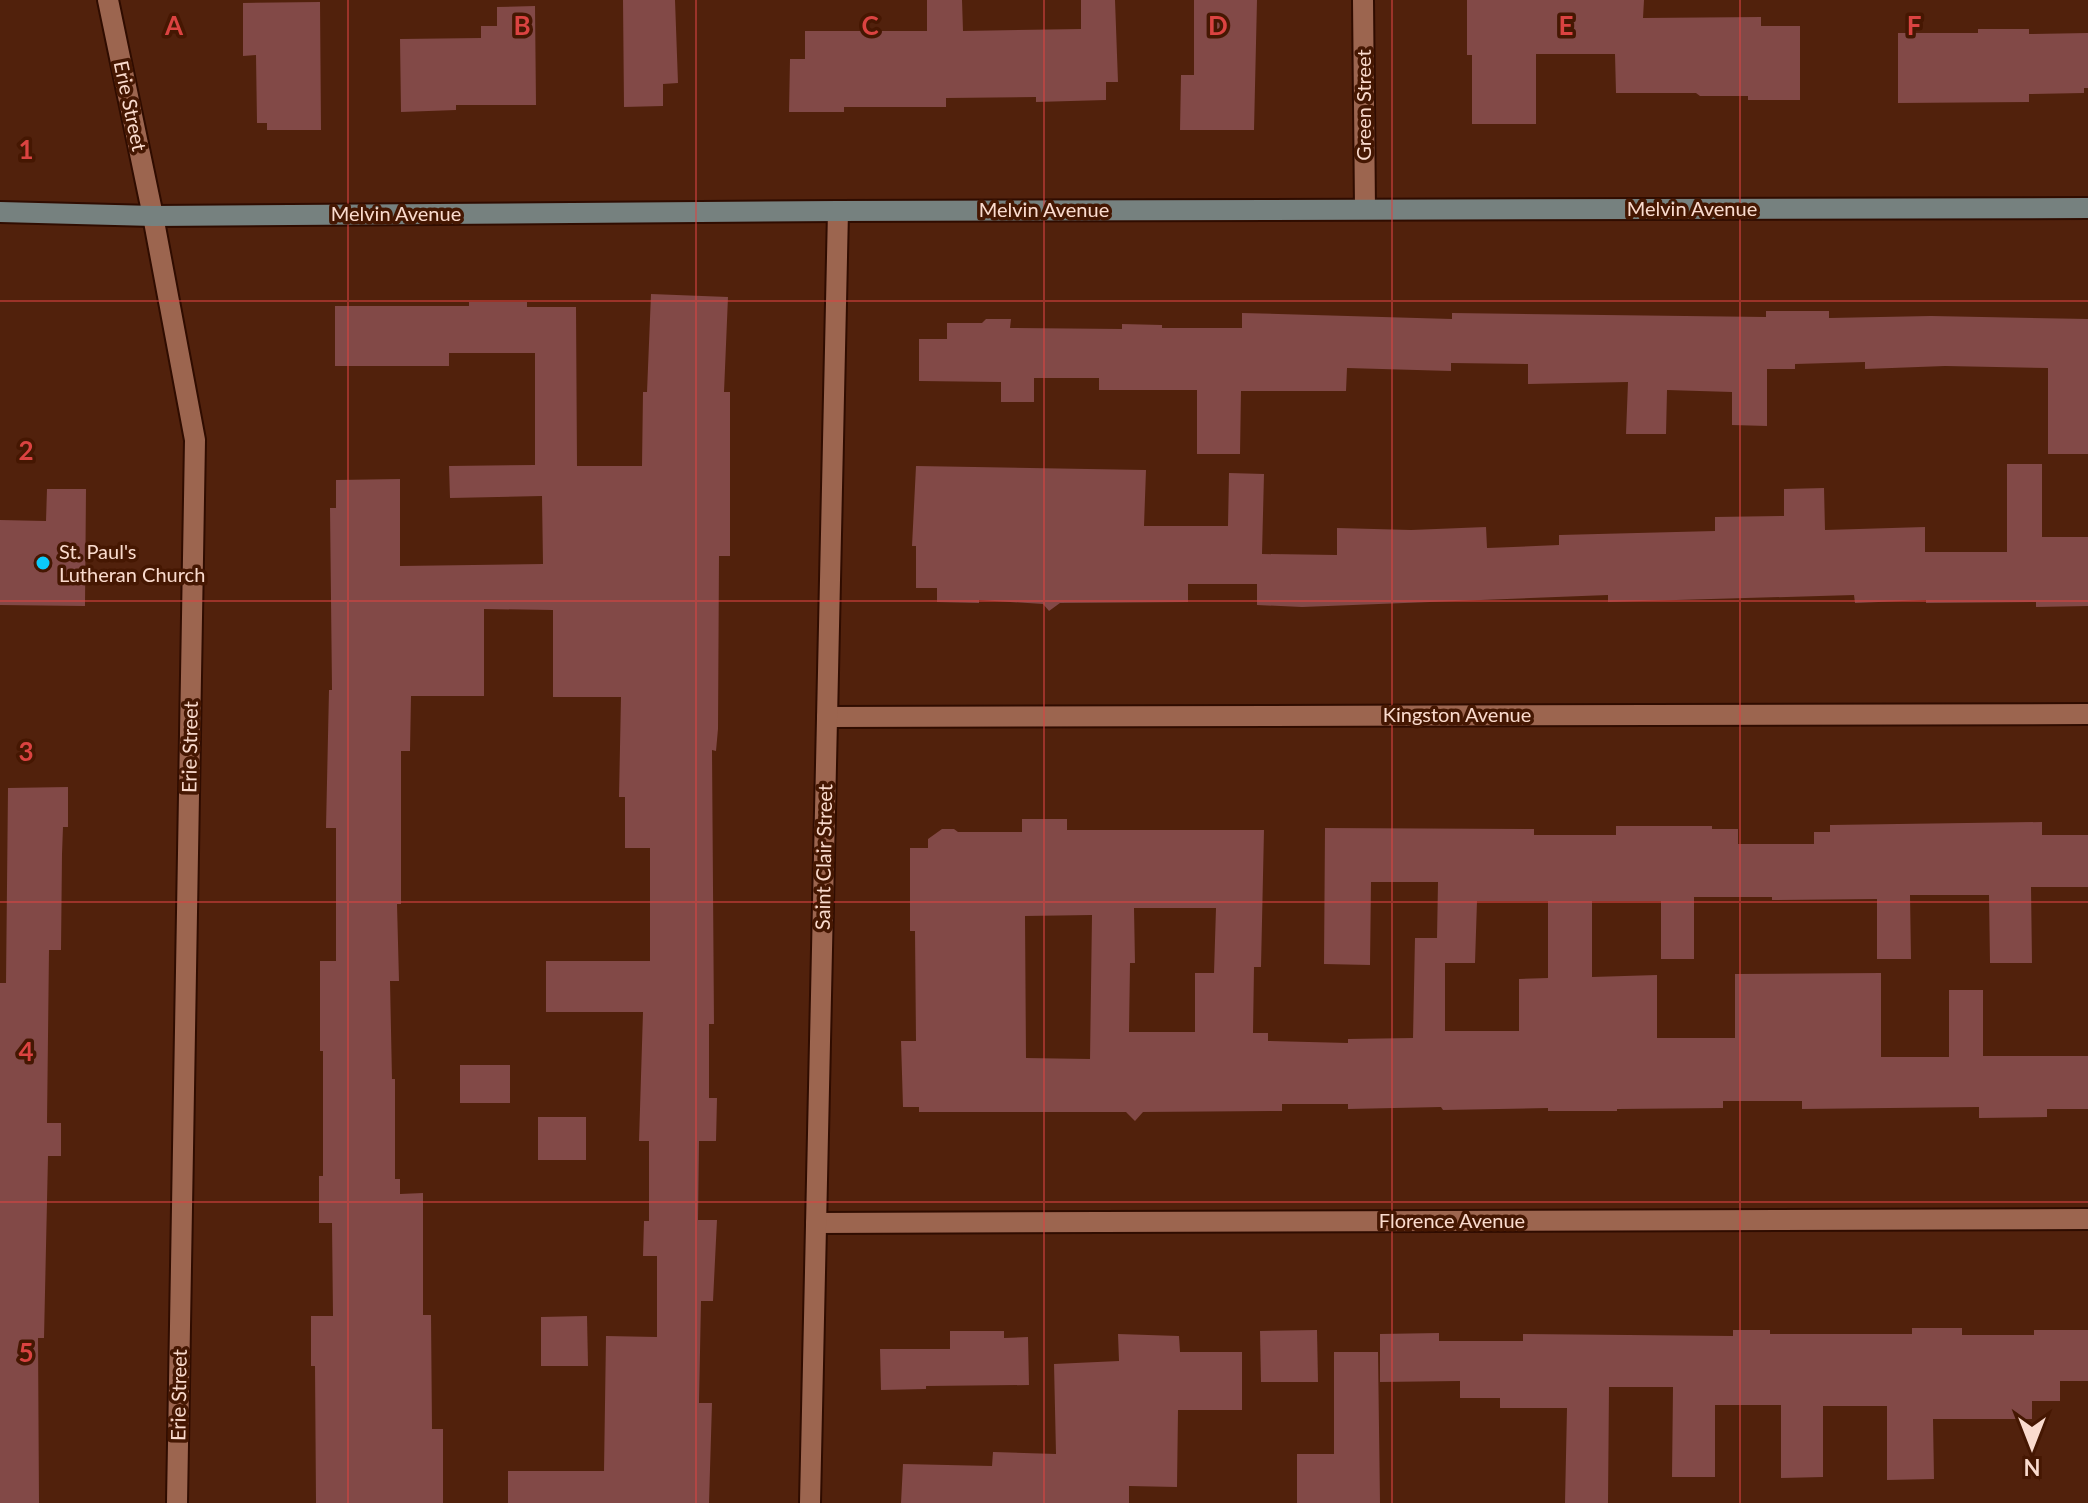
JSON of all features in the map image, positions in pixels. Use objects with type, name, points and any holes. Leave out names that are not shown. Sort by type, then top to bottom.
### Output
[{"type":"street","name":"Erie Street","points":[[108,0],[195,440],[177,1503]]},
{"type":"street","name":"Green Street","points":[[1363,0],[1365,209]]},
{"type":"street","name":"Melvin Avenue","points":[[0,212],[153,216],[2088,208]]},
{"type":"street","name":"Saint Clair Street","points":[[810,1503],[838,211]]},
{"type":"street","name":"Kingston Avenue","points":[[827,717],[2088,714]]},
{"type":"street","name":"Florence Avenue","points":[[816,1223],[2088,1219]]},
{"type":"building","points":[[623,0],[675,0],[678,83],[663,84],[663,106],[624,107]]},
{"type":"building","points":[[927,0],[962,0],[963,31],[1081,29],[1081,0],[1115,0],[1118,82],[1106,82],[1106,100],[1036,102],[1036,97],[946,98],[946,107],[844,107],[844,112],[789,112],[790,59],[805,59],[805,31],[927,31]]},
{"type":"building","points":[[1194,0],[1257,0],[1254,130],[1180,130],[1181,75],[1194,75]]},
{"type":"building","points":[[1467,0],[1644,0],[1643,18],[1761,17],[1761,26],[1800,26],[1800,100],[1748,100],[1748,96],[1700,96],[1696,93],[1616,93],[1615,54],[1536,54],[1536,124],[1472,124],[1472,55],[1467,55]]},
{"type":"building","points":[[320,2],[321,130],[267,130],[267,123],[257,123],[256,55],[243,56],[243,3]]},
{"type":"building","points":[[535,6],[536,105],[456,105],[456,110],[401,112],[400,39],[481,38],[481,26],[497,26],[497,7]]},
{"type":"building","points":[[1978,29],[2029,29],[2029,34],[2088,33],[2088,88],[2084,88],[2084,93],[2029,94],[2029,102],[1898,103],[1898,33],[1978,33]]},
{"type":"building","points":[[651,294],[728,297],[724,392],[730,392],[730,556],[719,556],[718,729],[716,751],[712,750],[714,1024],[709,1024],[709,1098],[717,1098],[716,1141],[699,1141],[698,1220],[717,1220],[713,1301],[701,1301],[699,1403],[712,1403],[709,1503],[508,1503],[508,1471],[604,1471],[606,1336],[657,1337],[657,1256],[643,1256],[644,1221],[649,1221],[649,1141],[639,1141],[643,1012],[546,1012],[546,961],[650,961],[650,848],[625,848],[625,797],[619,797],[621,697],[553,697],[553,610],[484,609],[484,696],[411,696],[410,751],[401,751],[401,904],[397,904],[399,981],[390,981],[392,1079],[395,1079],[395,1179],[400,1179],[400,1194],[423,1193],[423,1315],[431,1315],[432,1429],[443,1429],[443,1503],[316,1503],[315,1366],[311,1366],[311,1316],[333,1316],[332,1223],[319,1223],[319,1176],[323,1176],[320,961],[336,961],[336,828],[326,828],[329,690],[332,690],[330,508],[336,508],[336,480],[400,479],[400,566],[543,564],[542,496],[450,498],[449,466],[535,465],[535,353],[449,353],[449,366],[335,366],[335,306],[469,306],[469,302],[527,302],[527,307],[576,307],[577,466],[642,466],[643,392],[647,392]]},
{"type":"building","points":[[1766,311],[1829,311],[1829,318],[2088,319],[2088,454],[2048,454],[2048,368],[1945,366],[1865,369],[1865,362],[1795,364],[1795,369],[1767,369],[1767,426],[1732,425],[1732,392],[1667,390],[1666,434],[1626,434],[1628,382],[1528,384],[1528,364],[1451,363],[1451,371],[1347,368],[1346,391],[1241,391],[1240,454],[1197,454],[1197,390],[1099,390],[1099,378],[1034,378],[1034,402],[1001,402],[1001,382],[919,381],[919,339],[947,339],[947,323],[982,323],[986,319],[1011,319],[1010,328],[1122,329],[1122,324],[1162,325],[1162,328],[1242,328],[1242,313],[1452,319],[1452,313],[1766,317]]},
{"type":"building","points":[[2007,464],[2042,464],[2042,537],[2088,537],[2088,606],[2036,607],[2036,602],[1926,603],[1926,600],[1855,603],[1854,595],[1608,602],[1608,595],[1302,607],[1257,605],[1257,584],[1188,584],[1188,602],[1060,603],[1049,611],[1043,604],[979,600],[979,603],[937,602],[937,588],[916,588],[916,546],[912,546],[916,466],[1146,470],[1144,526],[1228,526],[1229,473],[1264,474],[1262,554],[1337,555],[1337,528],[1411,530],[1486,527],[1487,548],[1559,545],[1559,535],[1715,531],[1715,517],[1784,516],[1784,489],[1824,488],[1825,530],[1925,527],[1925,552],[2007,552]]},
{"type":"building","name":"St. Paul's Lutheran Church","points":[[47,489],[86,489],[85,606],[0,605],[0,520],[46,521]]},
{"type":"building","points":[[68,787],[68,827],[63,827],[61,950],[49,950],[47,1123],[61,1123],[61,1156],[48,1156],[44,1338],[38,1338],[39,1503],[0,1503],[0,983],[6,983],[8,788]]},
{"type":"building","points":[[1022,819],[1067,819],[1067,830],[1264,830],[1261,967],[1254,967],[1253,1033],[1268,1033],[1268,1041],[1348,1043],[1348,1039],[1413,1038],[1415,938],[1437,938],[1438,882],[1371,882],[1370,965],[1324,964],[1325,828],[1534,829],[1534,835],[1616,835],[1616,826],[1712,826],[1712,829],[1738,829],[1738,844],[1814,844],[1814,832],[1830,832],[1830,825],[2042,822],[2042,835],[2088,835],[2088,887],[2031,887],[2032,963],[1990,963],[1989,895],[1910,895],[1911,959],[1877,959],[1877,899],[1694,897],[1694,959],[1661,959],[1661,901],[1592,901],[1592,977],[1657,975],[1657,1038],[1735,1038],[1735,974],[1881,973],[1881,1057],[1949,1057],[1949,990],[1983,990],[1983,1056],[2088,1056],[2088,1109],[2047,1109],[2047,1117],[1979,1118],[1979,1107],[1802,1109],[1802,1101],[1723,1101],[1723,1108],[1617,1111],[1548,1111],[1548,1108],[1443,1110],[1441,1107],[1348,1109],[1348,1104],[1282,1104],[1282,1111],[1143,1112],[1135,1121],[1126,1112],[919,1112],[919,1107],[903,1107],[901,1041],[916,1041],[915,931],[910,931],[910,848],[928,848],[928,839],[942,829],[1022,832]],"holes":[[[1477,901],[1548,901],[1548,978],[1519,979],[1519,1031],[1445,1031],[1445,963],[1475,963]],[[1134,908],[1216,908],[1214,973],[1195,973],[1195,1032],[1129,1032],[1130,963],[1135,963]],[[1092,915],[1090,1059],[1026,1058],[1025,916]]]},
{"type":"building","points":[[460,1065],[510,1065],[510,1103],[460,1103]]},
{"type":"building","points":[[538,1117],[586,1117],[586,1160],[538,1160]]},
{"type":"building","points":[[587,1316],[588,1366],[541,1366],[541,1317]]},
{"type":"building","points":[[1912,1328],[1962,1328],[1962,1335],[2034,1335],[2034,1330],[2088,1330],[2088,1381],[2060,1381],[2060,1401],[2032,1401],[2032,1419],[1933,1419],[1934,1479],[1887,1480],[1887,1406],[1823,1406],[1823,1477],[1781,1478],[1781,1405],[1715,1405],[1715,1477],[1672,1477],[1673,1387],[1609,1387],[1608,1503],[1565,1503],[1567,1408],[1500,1408],[1500,1398],[1460,1398],[1460,1381],[1380,1382],[1380,1334],[1439,1333],[1439,1341],[1523,1341],[1523,1334],[1733,1336],[1733,1330],[1770,1330],[1770,1334],[1912,1334]]},
{"type":"building","points":[[1317,1330],[1318,1382],[1261,1382],[1260,1331]]},
{"type":"building","points":[[950,1331],[1004,1331],[1004,1338],[1028,1337],[1029,1385],[926,1386],[926,1389],[881,1390],[880,1349],[950,1349]]},
{"type":"building","points":[[1118,1334],[1179,1336],[1180,1352],[1242,1352],[1242,1410],[1178,1410],[1177,1487],[1129,1486],[1129,1503],[901,1503],[903,1464],[992,1466],[993,1452],[1056,1454],[1054,1364],[1119,1361]]},
{"type":"building","points":[[1334,1352],[1378,1352],[1380,1503],[1297,1503],[1297,1454],[1334,1454]]},
{"type":"place","name":"St. Paul's Lutheran Church","points":[[43,563]]}]
